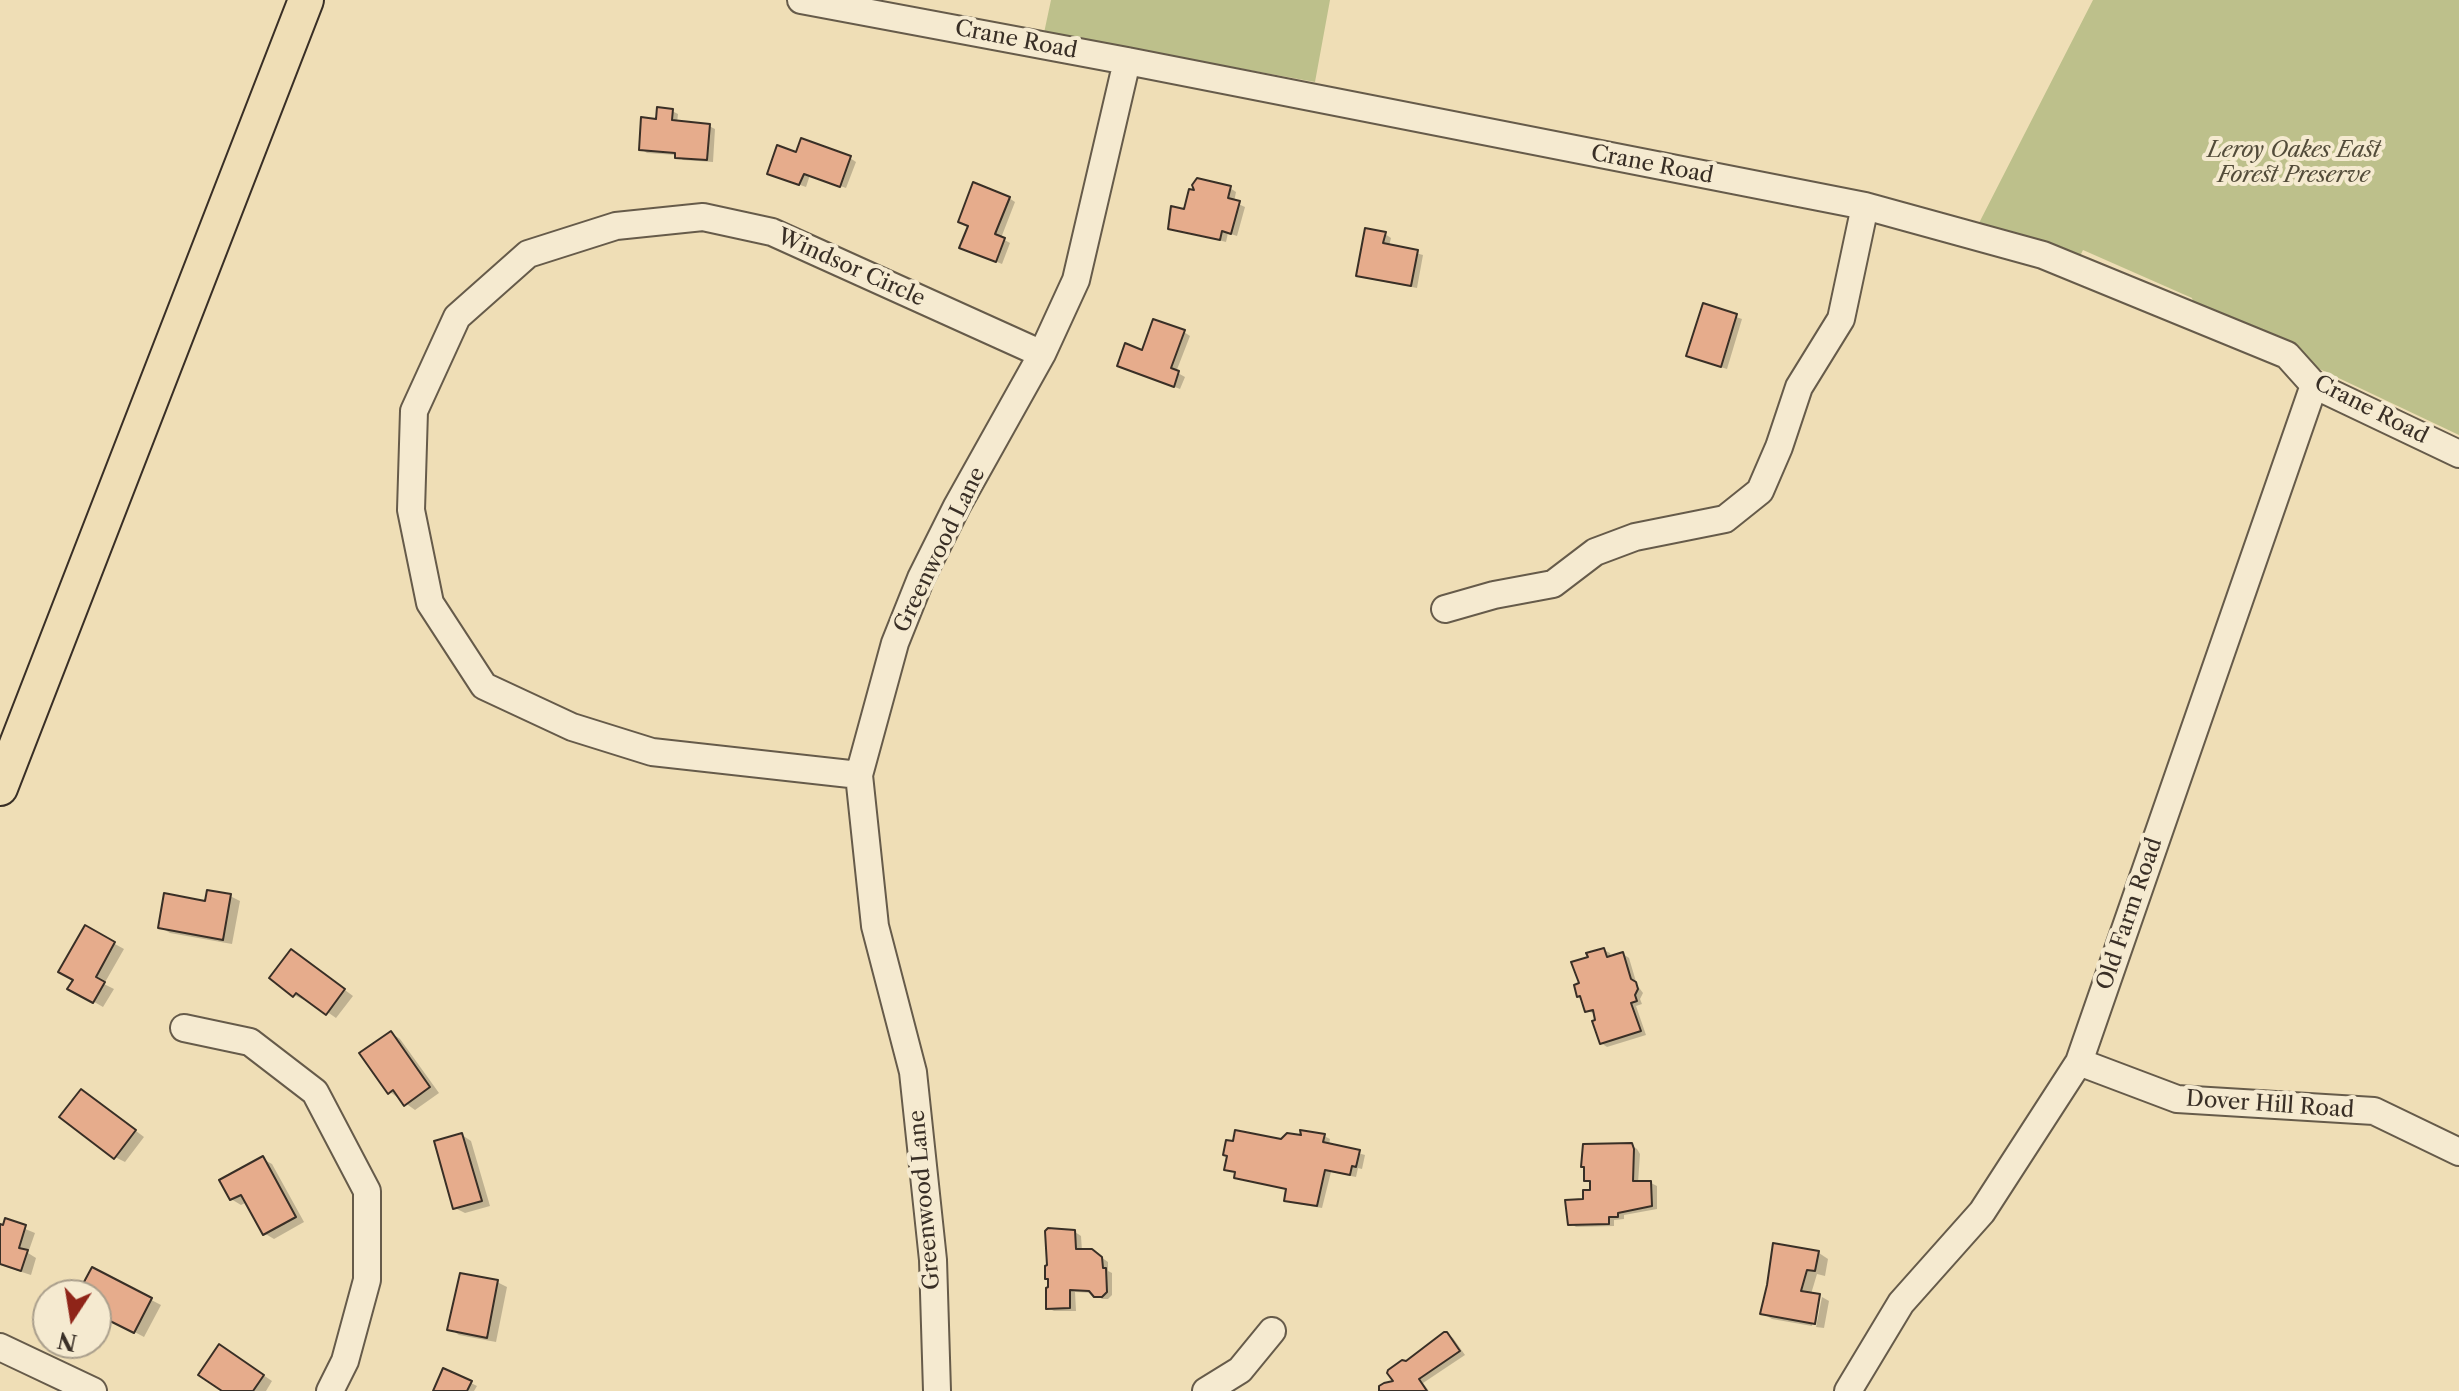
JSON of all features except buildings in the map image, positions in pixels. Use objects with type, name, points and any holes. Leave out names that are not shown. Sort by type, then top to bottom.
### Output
[{"type":"main road","points":[[0,788],[306,0]]},
{"type":"street","name":"Crane Road","points":[[801,0],[918,11],[1127,61],[1865,206],[2043,255],[2287,355],[2314,385],[2459,454]]},
{"type":"street","name":"Greenwood Lane","points":[[937,1391],[933,1260],[913,1072],[875,926],[859,775],[895,643],[921,578],[957,506],[1042,354],[1076,280],[1127,61]]},
{"type":"street","points":[[1445,609],[1494,595],[1553,584],[1595,552],[1635,537],[1725,519],[1760,491],[1799,387],[1841,319],[1865,206]]},
{"type":"street","name":"Windsor Circle","points":[[859,775],[652,752],[572,727],[484,686],[430,603],[411,510],[414,411],[457,317],[528,254],[616,226],[703,217],[772,232],[1042,354]]},
{"type":"street","name":"Old Farm Road","points":[[1848,1391],[1901,1303],[1982,1212],[2079,1062],[2314,385]]},
{"type":"street","points":[[184,1028],[250,1042],[315,1092],[367,1191],[367,1280],[345,1361],[330,1391]]},
{"type":"street","name":"Dover Hill Road","points":[[2079,1062],[2177,1099],[2374,1111],[2459,1152]]},
{"type":"street","points":[[1206,1391],[1240,1370],[1272,1331]]},
{"type":"street","points":[[0,1347],[93,1391]]},
{"type":"green space","points":[[1051,0],[1330,0],[1315,82],[1044,33]]},
{"type":"green space","name":"Leroy Oakes East Forest Preserve","points":[[2093,0],[2459,0],[2459,435],[2195,310],[2192,298],[2083,250],[2080,256],[1979,223]]}]
